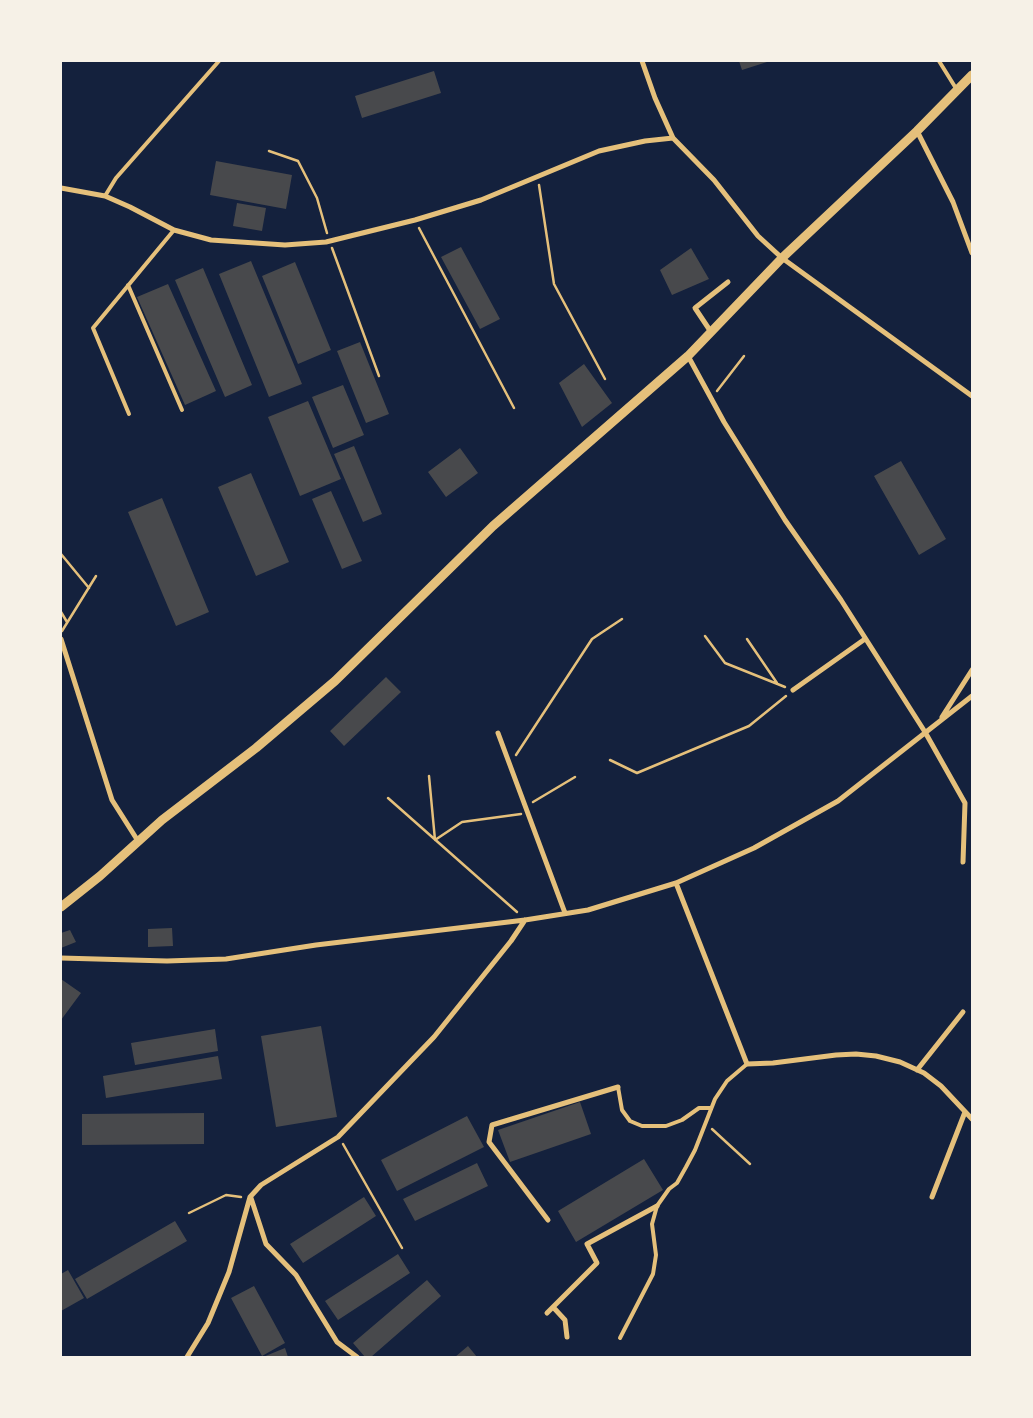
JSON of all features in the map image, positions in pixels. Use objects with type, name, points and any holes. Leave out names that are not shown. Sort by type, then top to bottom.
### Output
[{"type":"street","points":[[642,61],[655,98],[673,138],[714,180],[758,236],[782,258],[972,396]]},
{"type":"street","points":[[61,907],[162,820],[256,748],[335,680],[493,526],[688,356],[782,258],[917,131],[972,75]]},
{"type":"street","points":[[917,131],[953,202],[972,254]]},
{"type":"street","points":[[61,188],[105,196],[130,206],[174,230],[211,240],[285,245],[329,241],[414,220],[481,200],[599,151],[645,141],[673,138]]},
{"type":"street","points":[[711,332],[695,308],[728,282]]},
{"type":"street","points":[[688,356],[784,520],[841,600],[925,732],[965,803],[963,862]]},
{"type":"street","points":[[61,639],[112,800],[138,841]]},
{"type":"street","points":[[793,690],[865,639]]},
{"type":"street","points":[[939,721],[972,670]]},
{"type":"street","points":[[61,958],[167,961],[226,959],[588,910],[676,883],[754,848],[838,801],[972,696]]},
{"type":"street","points":[[498,734],[565,913]]},
{"type":"street","points":[[676,883],[747,1064],[856,1054],[876,1056],[900,1062],[942,1086],[972,1119]]},
{"type":"street","points":[[187,1357],[208,1323],[229,1272],[250,1198],[261,1185],[338,1137],[434,1037],[511,941],[525,920]]},
{"type":"street","points":[[917,1070],[963,1012]]},
{"type":"street","points":[[548,1220],[489,1142],[492,1125],[618,1088]]},
{"type":"street","points":[[932,1197],[965,1112]]},
{"type":"street","points":[[250,1198],[266,1244],[296,1275],[337,1342],[357,1357]]},
{"type":"street","points":[[547,1313],[597,1263],[587,1244],[657,1206]]},
{"type":"street","points":[[553,1307],[565,1320],[568,1337]]},
{"type":"lane","points":[[105,196],[116,178],[219,61]]},
{"type":"lane","points":[[939,61],[957,90]]},
{"type":"lane","points":[[129,414],[93,328],[174,230]]},
{"type":"lane","points":[[128,286],[182,410]]},
{"type":"lane","points":[[620,1338],[653,1274],[656,1255],[652,1224],[657,1206],[669,1189],[677,1183],[686,1167],[715,1098],[728,1081],[747,1064]]},
{"type":"lane","points":[[618,1088],[622,1110],[630,1121],[642,1126],[666,1126],[682,1120],[699,1108],[710,1108]]},
{"type":"path","points":[[269,151],[298,161],[317,198],[329,241],[379,376]]},
{"type":"path","points":[[538,176],[554,284],[605,379]]},
{"type":"path","points":[[414,220],[514,408]]},
{"type":"path","points":[[711,398],[744,356]]},
{"type":"path","points":[[61,554],[89,588]]},
{"type":"path","points":[[61,632],[96,576]]},
{"type":"path","points":[[61,612],[67,622]]},
{"type":"path","points":[[510,764],[592,640],[622,620]]},
{"type":"path","points":[[705,636],[725,664],[793,690]]},
{"type":"path","points":[[747,639],[777,684]]},
{"type":"path","points":[[610,760],[637,773],[749,726],[793,690]]},
{"type":"path","points":[[429,776],[435,840]]},
{"type":"path","points":[[526,807],[575,777]]},
{"type":"path","points":[[388,798],[525,920]]},
{"type":"path","points":[[435,840],[462,822],[528,813]]},
{"type":"path","points":[[705,1123],[750,1164]]},
{"type":"path","points":[[338,1137],[402,1248]]},
{"type":"path","points":[[189,1213],[226,1195],[250,1198]]},
{"type":"building","points":[[739,61],[767,61],[767,62],[742,70]]},
{"type":"building","points":[[434,71],[441,93],[362,118],[355,96]]},
{"type":"building","points":[[216,161],[292,175],[286,209],[210,195]]},
{"type":"building","points":[[237,203],[266,208],[262,231],[233,226]]},
{"type":"building","points":[[461,247],[500,319],[480,329],[441,257]]},
{"type":"building","points":[[691,248],[709,279],[672,295],[660,270]]},
{"type":"building","points":[[251,261],[302,384],[269,397],[219,274]]},
{"type":"building","points":[[295,262],[331,350],[298,364],[262,276]]},
{"type":"building","points":[[203,268],[252,385],[225,397],[175,280]]},
{"type":"building","points":[[168,284],[216,391],[185,405],[137,297]]},
{"type":"building","points":[[360,342],[389,414],[366,423],[337,351]]},
{"type":"building","points":[[584,364],[612,403],[582,427],[559,383]]},
{"type":"building","points":[[343,385],[364,435],[333,448],[312,397]]},
{"type":"building","points":[[308,401],[341,479],[300,496],[268,417]]},
{"type":"building","points":[[354,446],[382,514],[363,522],[334,454]]},
{"type":"building","points":[[460,448],[478,473],[446,497],[428,472]]},
{"type":"building","points":[[901,461],[946,539],[919,555],[874,476]]},
{"type":"building","points":[[251,473],[289,562],[256,576],[218,487]]},
{"type":"building","points":[[331,491],[362,561],[342,569],[312,499]]},
{"type":"building","points":[[162,498],[209,612],[176,626],[128,512]]},
{"type":"building","points":[[386,677],[401,692],[344,746],[330,731]]},
{"type":"building","points":[[172,928],[173,946],[148,947],[148,929]]},
{"type":"building","points":[[70,930],[76,942],[61,948],[61,933]]},
{"type":"building","points":[[61,979],[81,993],[61,1020]]},
{"type":"building","points":[[321,1026],[337,1117],[276,1127],[261,1036]]},
{"type":"building","points":[[215,1029],[218,1051],[135,1065],[131,1043]]},
{"type":"building","points":[[218,1056],[222,1079],[106,1098],[103,1076]]},
{"type":"building","points":[[580,1102],[591,1134],[510,1162],[498,1130]]},
{"type":"building","points":[[204,1113],[204,1144],[82,1145],[82,1114]]},
{"type":"building","points":[[467,1116],[484,1147],[397,1191],[381,1160]]},
{"type":"building","points":[[644,1159],[663,1190],[576,1242],[558,1211]]},
{"type":"building","points":[[477,1163],[488,1186],[415,1221],[403,1199]]},
{"type":"building","points":[[364,1197],[376,1216],[303,1263],[290,1244]]},
{"type":"building","points":[[175,1221],[187,1241],[87,1299],[75,1279]]},
{"type":"building","points":[[398,1254],[410,1273],[338,1320],[325,1301]]},
{"type":"building","points":[[68,1270],[84,1298],[61,1311],[61,1274]]},
{"type":"building","points":[[427,1280],[441,1296],[371,1357],[365,1357],[353,1343]]},
{"type":"building","points":[[254,1286],[285,1343],[262,1356],[231,1298]]},
{"type":"building","points":[[468,1346],[477,1357],[455,1357]]},
{"type":"building","points":[[285,1348],[288,1357],[263,1357]]}]
